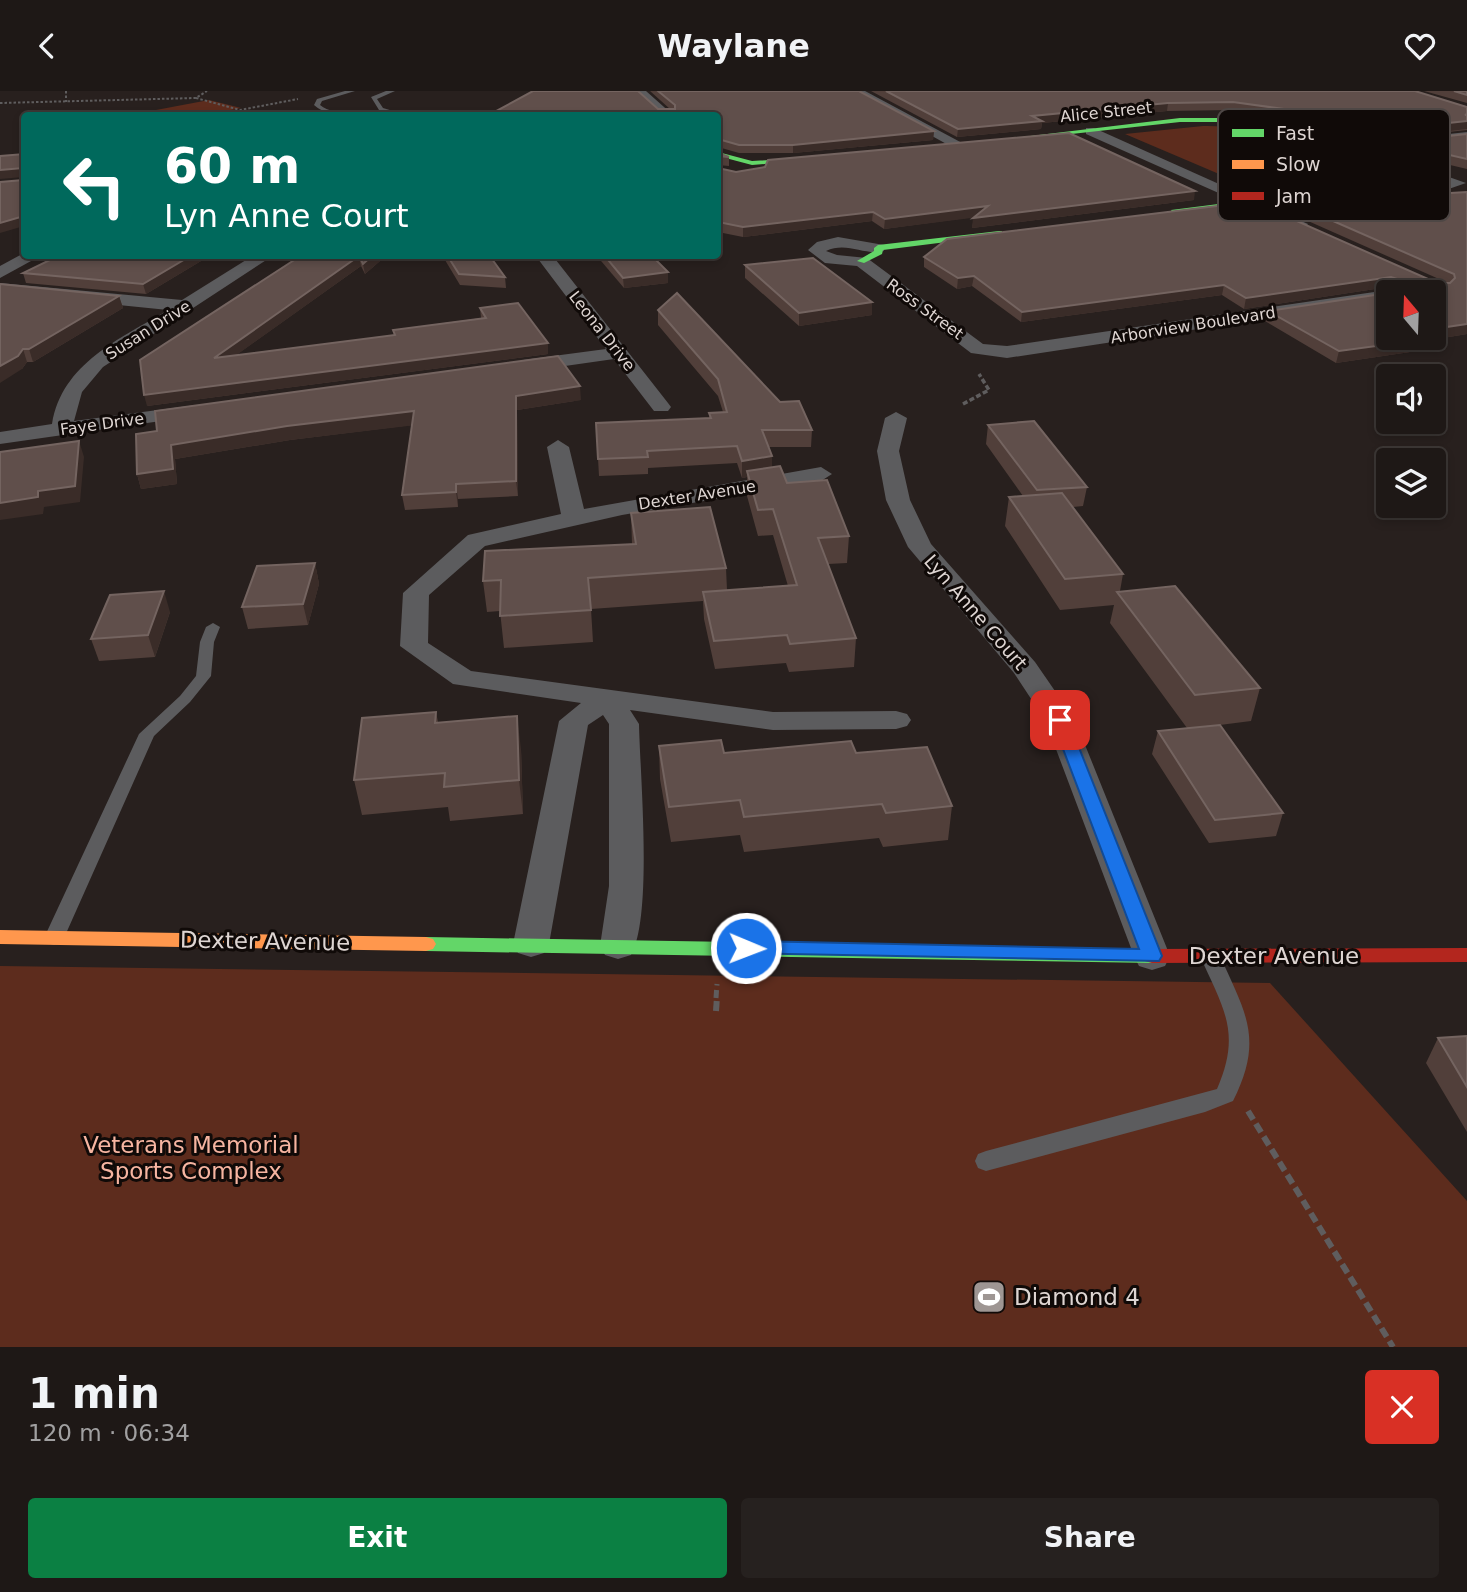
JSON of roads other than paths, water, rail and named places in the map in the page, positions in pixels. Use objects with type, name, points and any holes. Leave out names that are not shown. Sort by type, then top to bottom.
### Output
[{"type":"street","points":[[639,91],[664,112]]},
{"type":"street","points":[[856,91],[963,144]]},
{"type":"street","name":"Alice Street","points":[[997,140],[1218,121]]},
{"type":"street","points":[[1090,131],[1218,188]]},
{"type":"street","points":[[929,147],[963,144]]},
{"type":"street","points":[[726,162],[760,163],[834,157]]},
{"type":"street","points":[[1162,213],[1218,207]]},
{"type":"street","points":[[1292,221],[1315,231]]},
{"type":"street","points":[[878,248],[879,252],[861,261],[822,257],[817,250],[824,244],[843,241],[878,248],[1013,231]]},
{"type":"street","points":[[0,273],[26,259]]},
{"type":"street","name":"Susan Drive","points":[[62,429],[65,402],[76,383],[96,363],[259,259]]},
{"type":"street","name":"Leona Drive","points":[[546,259],[660,407]]},
{"type":"street","name":"Ross Street","points":[[861,261],[978,349],[1007,352],[1039,348]]},
{"type":"street","points":[[0,288],[185,306]]},
{"type":"street","name":"Arborview Boulevard","points":[[1039,348],[1376,297]]},
{"type":"street","points":[[508,369],[620,353]]},
{"type":"street","name":"Faye Drive","points":[[0,438],[219,408]]},
{"type":"street","name":"Lyn Anne Court","points":[[896,418],[888,451],[898,500],[914,535],[944,576],[1025,668],[1060,720],[1152,956]]},
{"type":"street","points":[[558,447],[574,518]]},
{"type":"street","name":"Dexter Avenue","points":[[821,474],[574,518],[477,540],[416,593],[414,646],[463,678],[773,721],[896,720]]},
{"type":"street","points":[[531,944],[574,721],[608,699],[624,725],[626,886],[625,912],[618,946]]},
{"type":"street","name":"Dexter Avenue","points":[[0,937],[1152,956],[1467,954]]},
{"type":"lane","points":[[330,112],[321,110],[317,105],[319,100],[352,91]]},
{"type":"lane","points":[[362,112],[390,111],[381,109],[373,98],[392,91]]},
{"type":"lane","points":[[54,938],[147,734],[185,699],[203,676],[207,642],[213,627]]},
{"type":"lane","points":[[986,1161],[1205,1103],[1225,1095],[1242,1049],[1242,1035],[1210,956]]},
{"type":"place","name":"Diamond 4","points":[[989,1297]]},
{"type":"park label","name":"Veterans Memorial Sports Complex","points":[[191,1158]]}]
